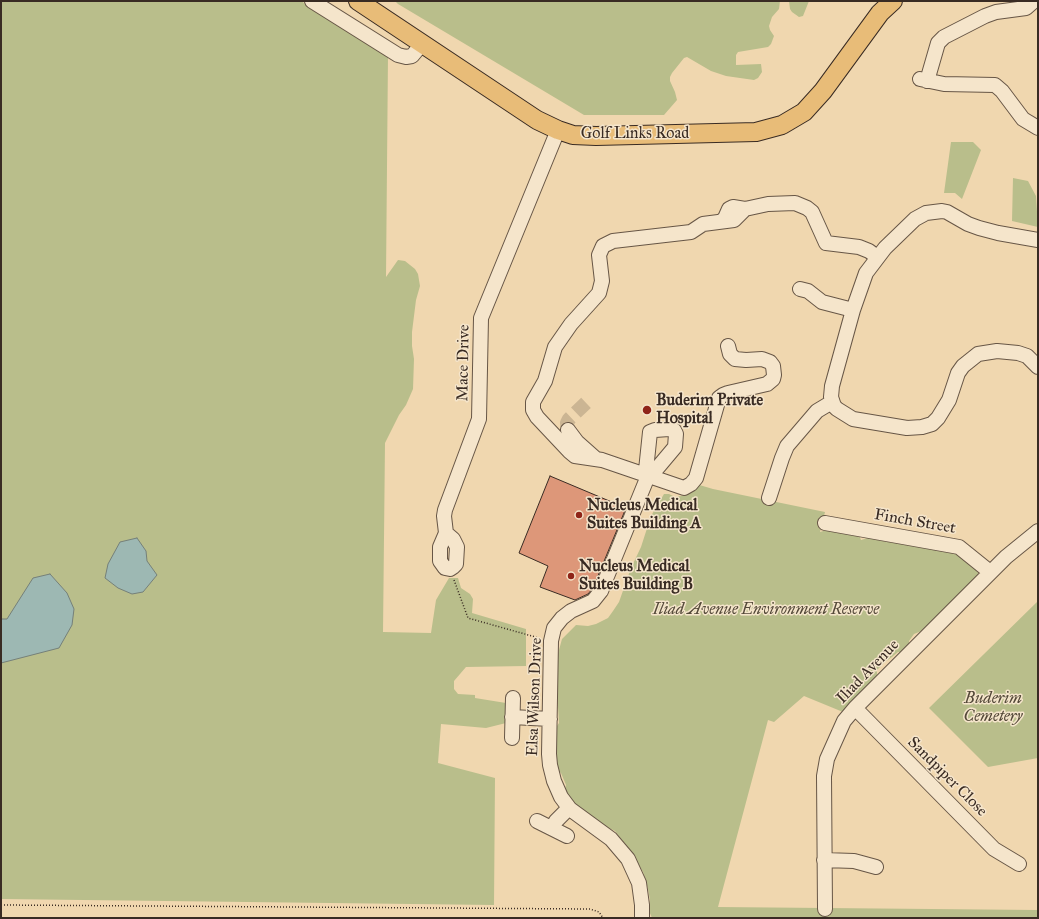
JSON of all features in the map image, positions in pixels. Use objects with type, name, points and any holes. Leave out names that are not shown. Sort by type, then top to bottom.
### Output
[{"type":"main road","name":"Golf Links Road","points":[[358,1],[518,109],[537,120],[573,135],[628,136],[756,132],[782,126],[804,112],[823,91],[880,13],[893,1]]},
{"type":"street","points":[[312,1],[398,55],[406,57],[412,56],[422,44]]},
{"type":"street","points":[[1034,1],[1026,8],[996,12],[985,16],[944,37],[938,43],[924,80],[944,84],[995,85],[1002,91],[1023,119],[1038,128]]},
{"type":"street","name":"Mace Drive","points":[[450,569],[445,568],[440,561],[440,547],[446,533],[444,516],[445,510],[479,419],[481,318],[558,130]]},
{"type":"street","points":[[728,346],[730,354],[735,359],[762,359],[770,362],[774,371],[772,379],[764,385],[728,393],[719,398],[697,474],[688,487],[681,488],[595,458],[579,458],[572,454],[536,417],[532,406],[545,381],[555,347],[571,324],[599,293],[602,281],[599,258],[600,249],[606,244],[613,241],[694,231],[703,224],[722,221],[731,208],[745,209],[755,206],[795,203],[805,206],[812,212],[825,242],[828,244],[859,247],[869,251],[876,258]]},
{"type":"street","points":[[1038,240],[984,230],[968,224],[947,212],[937,210],[926,213],[915,219],[892,240],[876,258],[866,273],[853,310],[832,386],[831,397],[834,406],[841,413],[853,419],[907,428],[922,427],[932,424],[938,418],[949,400],[958,373],[963,366],[978,354],[997,351],[1018,353],[1027,356],[1038,367]]},
{"type":"street","points":[[800,290],[808,291],[822,302],[853,310]]},
{"type":"street","points":[[769,498],[787,446],[817,411],[832,402]]},
{"type":"street","points":[[568,430],[572,437],[595,458]]},
{"type":"street","name":"Elsa Wilson Drive","points":[[642,918],[639,883],[628,859],[611,839],[569,808],[558,792],[552,774],[549,754],[551,638],[554,628],[566,614],[589,604],[601,591],[648,476]]},
{"type":"street","name":"Finch Street","points":[[825,524],[960,547],[990,572]]},
{"type":"street","name":"Iliad Avenue","points":[[825,909],[823,788],[825,768],[827,759],[844,721],[855,708],[1009,553],[1038,531]]},
{"type":"street","points":[[512,738],[513,698]]},
{"type":"street","name":"Sandpiper Close","points":[[855,708],[994,849],[1019,864]]},
{"type":"street","points":[[512,717],[550,719]]},
{"type":"street","points":[[552,828],[556,821],[569,808]]},
{"type":"street","points":[[537,821],[567,836]]},
{"type":"street","points":[[824,860],[849,861],[876,867]]},
{"type":"path","points":[[450,569],[468,618],[551,638]]},
{"type":"path","points":[[1,905],[590,908],[599,912],[602,918]]},
{"type":"green space","points":[[1,1],[301,1],[388,55],[386,277],[398,260],[405,261],[415,269],[418,274],[420,286],[416,300],[412,332],[414,359],[413,389],[385,443],[383,632],[431,633],[436,600],[449,578],[458,578],[461,588],[470,594],[473,599],[472,613],[526,629],[526,666],[466,667],[454,681],[454,689],[458,694],[475,695],[475,698],[506,703],[506,723],[486,728],[441,724],[438,763],[495,778],[494,905],[1,899]]},
{"type":"green space","points":[[395,1],[780,1],[779,9],[772,17],[769,26],[774,36],[771,44],[768,47],[738,52],[736,55],[736,65],[761,64],[762,72],[758,78],[754,80],[726,76],[711,71],[687,57],[684,58],[670,77],[677,100],[664,115],[584,115]]},
{"type":"green space","points":[[789,1],[809,1],[803,16],[799,17],[792,12]]},
{"type":"green space","points":[[951,142],[973,142],[981,150],[962,199],[955,193],[944,193]]},
{"type":"green space","points":[[1013,178],[1028,181],[1036,196],[1038,227],[1012,221]]},
{"type":"green space","name":"Iliad Avenue Environment Reserve","points":[[696,484],[713,489],[825,512],[820,532],[837,527],[859,535],[861,540],[871,537],[883,541],[952,551],[958,553],[978,569],[978,578],[929,628],[914,634],[909,641],[909,645],[902,652],[898,652],[885,662],[877,670],[877,676],[843,712],[804,696],[774,722],[768,720],[718,907],[1038,910],[1038,918],[652,918],[649,911],[650,900],[648,889],[643,872],[625,844],[615,831],[584,816],[564,793],[566,785],[561,773],[557,770],[555,729],[559,723],[556,661],[562,639],[576,625],[588,626],[608,618],[619,602],[631,568],[641,547],[651,516],[664,494],[669,494],[675,497],[681,496],[686,494]]},
{"type":"green space","name":"Buderim Cemetery","points":[[1038,601],[1038,758],[988,767],[929,708]]},
{"type":"water","points":[[137,538],[146,551],[147,561],[157,575],[143,592],[132,594],[118,588],[105,578],[108,564],[120,542]]},
{"type":"water","points":[[50,574],[67,593],[74,609],[72,625],[59,648],[1,663],[1,619],[7,619],[33,578]]},
{"type":"building","points":[[550,476],[626,508],[593,588],[588,594],[575,600],[540,587],[548,566],[519,553]]},
{"type":"tunnel","points":[[568,430],[567,423],[569,419],[589,400]]},
{"type":"place","name":"Buderim Private Hospital","points":[[647,410]]},
{"type":"place","name":"Nucleus Medical Suites Building A","points":[[579,515]]},
{"type":"place","name":"Nucleus Medical Suites Building B","points":[[571,576]]}]
